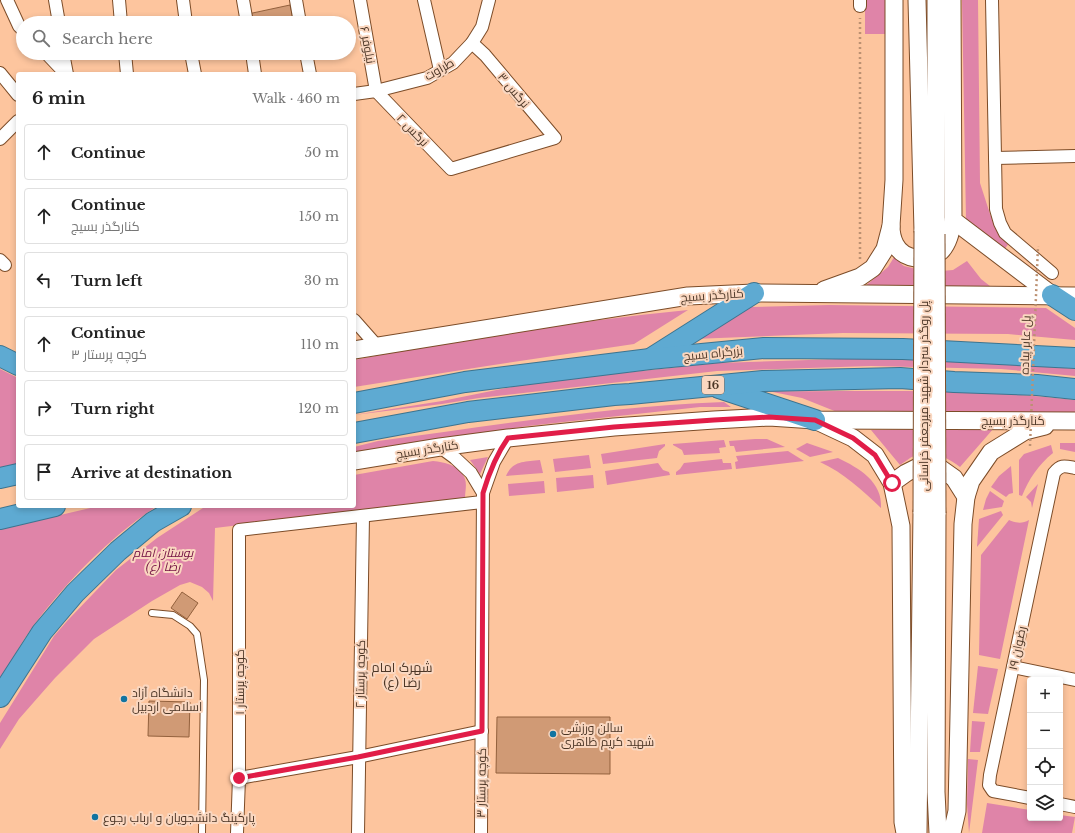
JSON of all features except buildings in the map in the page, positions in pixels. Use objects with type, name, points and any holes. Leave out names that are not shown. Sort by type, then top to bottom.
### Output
[{"type":"highway","points":[[650,359],[754,293]]},
{"type":"highway","points":[[1052,295],[1075,310]]},
{"type":"highway","name":"بزرگراه بسیج","points":[[356,403],[465,382],[650,359],[764,348],[903,349],[1075,358]]},
{"type":"highway","points":[[0,356],[16,364]]},
{"type":"highway","name":"16","points":[[356,433],[468,412],[614,394],[630,394],[763,381],[900,378],[954,382],[1037,385],[1075,389]]},
{"type":"highway","points":[[712,385],[815,420]]},
{"type":"highway","points":[[0,478],[16,474]]},
{"type":"highway","points":[[0,519],[47,508]]},
{"type":"highway","points":[[0,697],[42,632],[75,593],[118,551],[154,522],[178,508]]},
{"type":"main road","points":[[894,0],[894,180],[891,236],[895,246],[902,253],[912,258],[922,259],[932,256],[940,251],[947,243],[953,220],[952,0]]},
{"type":"main road","name":"پل روگذر سردار شهید میرجعفر خراسانی","points":[[918,0],[930,233]]},
{"type":"main road","name":"پل روگذر سردار شهید میرجعفر خراسانی","points":[[936,0],[930,233],[930,512],[938,833]]},
{"type":"main road","points":[[953,220],[1052,295]]},
{"type":"main road","points":[[814,294],[860,277],[873,268],[884,249],[891,226]]},
{"type":"main road","name":"کنارگذر بسیج","points":[[356,350],[688,296],[754,293],[1075,296]]},
{"type":"main road","name":"کنارگذر بسیج","points":[[356,460],[508,438],[614,427],[714,420],[769,417],[815,420],[1071,420]]},
{"type":"main road","points":[[815,420],[853,438],[875,455],[892,483],[901,526],[903,822],[905,833]]},
{"type":"main road","points":[[952,833],[957,811],[963,524],[966,497],[971,481],[991,452],[1025,431],[1071,420]]},
{"type":"main road","points":[[892,483],[906,473],[922,466],[937,466],[954,478],[966,497]]},
{"type":"main road","name":"پل روگذر سردار شهید میرجعفر خراسانی","points":[[918,833],[918,792],[930,512]]},
{"type":"street","points":[[7,0],[16,20]]},
{"type":"street","points":[[55,0],[58,16]]},
{"type":"street","points":[[119,0],[120,16]]},
{"type":"street","points":[[183,0],[185,16]]},
{"type":"street","points":[[242,0],[245,16]]},
{"type":"street","points":[[296,0],[299,16]]},
{"type":"street","name":"نیلوفر ۶","points":[[360,0],[376,91]]},
{"type":"street","points":[[424,0],[440,70]]},
{"type":"street","name":"طراوت","points":[[356,94],[376,91],[427,78],[453,63],[472,43],[482,27],[489,0]]},
{"type":"street","points":[[992,0],[996,209],[1005,233],[1052,273]]},
{"type":"street","name":"نرگس ۳","points":[[451,169],[555,138],[485,55],[472,43]]},
{"type":"street","points":[[53,60],[65,72]]},
{"type":"street","points":[[65,60],[67,72]]},
{"type":"street","points":[[126,60],[127,72]]},
{"type":"street","points":[[192,60],[195,72]]},
{"type":"street","points":[[253,60],[255,72]]},
{"type":"street","points":[[307,60],[310,72]]},
{"type":"street","points":[[0,73],[16,93]]},
{"type":"street","name":"نرگس ۲","points":[[376,91],[451,169]]},
{"type":"street","points":[[0,139],[16,123]]},
{"type":"street","points":[[995,158],[1075,156]]},
{"type":"street","points":[[356,322],[376,346]]},
{"type":"street","points":[[483,498],[488,475],[508,438]]},
{"type":"street","points":[[440,447],[455,458],[471,473],[483,498]]},
{"type":"street","name":"رضوان ۱۹","points":[[1027,797],[993,791],[989,785],[1054,473],[1058,468],[1065,466],[1075,468]]},
{"type":"street","points":[[363,516],[483,498]]},
{"type":"street","name":"کوچه پرستار ۳","points":[[481,833],[483,498]]},
{"type":"street","name":"کوچه پرستار ۱","points":[[237,833],[239,778],[239,530],[363,516]]},
{"type":"street","name":"کوچه پرستار ۲","points":[[358,833],[363,516]]},
{"type":"street","points":[[1013,667],[1075,680]]},
{"type":"street","points":[[239,778],[358,757],[482,731]]},
{"type":"street","points":[[1063,805],[1075,807]]},
{"type":"lane","points":[[152,613],[173,615],[190,626],[197,634],[204,680],[202,833]]},
{"type":"path","points":[[860,3],[860,277]]},
{"type":"path","name":"پل عابر پیاده","points":[[1030,446],[1038,246]]},
{"type":"green space","points":[[865,0],[886,0],[886,34],[865,34]]},
{"type":"green space","points":[[962,0],[978,0],[980,183],[995,225],[1009,243],[1002,253],[966,220]]},
{"type":"green space","points":[[896,254],[900,263],[904,266],[929,272],[953,270],[967,261],[981,279],[995,290],[864,287],[888,267]]},
{"type":"green space","points":[[829,305],[1046,308],[1075,328],[1075,340],[1008,334],[843,333],[693,339],[749,307]]},
{"type":"green space","points":[[688,310],[634,344],[356,387],[356,360],[521,331],[646,314]]},
{"type":"green space","points":[[871,358],[1001,362],[1075,369],[1075,376],[1001,369],[871,366],[717,371],[479,398],[356,415],[442,401],[536,382],[717,363]]},
{"type":"green space","points":[[0,369],[16,377],[16,465],[0,469]]},
{"type":"green space","points":[[768,391],[922,391],[1037,396],[1075,400],[1075,414],[842,414],[802,398]]},
{"type":"green space","points":[[724,402],[731,407],[700,407],[528,426],[356,452],[356,446],[378,441],[594,412],[681,404]]},
{"type":"green space","points":[[994,428],[960,467],[944,457],[932,453],[920,454],[912,457],[900,465],[871,430]]},
{"type":"green space","points":[[767,439],[785,447],[736,452],[734,446],[730,446],[729,441]]},
{"type":"green space","points":[[724,440],[726,447],[719,448],[720,453],[684,455],[682,450],[673,445],[673,444]]},
{"type":"green space","points":[[807,443],[833,452],[810,457],[796,449]]},
{"type":"green space","points":[[1060,443],[1075,443],[1075,452],[1060,449]]},
{"type":"green space","points":[[665,444],[665,446],[659,451],[657,458],[603,464],[601,454]]},
{"type":"green space","points":[[1051,445],[1053,453],[1034,473],[1022,496],[1019,495],[1019,460],[1024,454]]},
{"type":"green space","points":[[788,451],[804,461],[736,469],[735,462],[738,461],[736,456]]},
{"type":"green space","points":[[589,455],[591,468],[555,472],[553,459]]},
{"type":"green space","points":[[488,457],[480,474],[470,460]]},
{"type":"green space","points":[[838,458],[854,466],[874,483],[881,499],[881,508],[860,488],[829,466],[820,462]]},
{"type":"green space","points":[[722,459],[723,463],[731,463],[732,469],[676,475],[676,472],[684,463]]},
{"type":"green space","points":[[540,460],[543,473],[506,476],[516,464]]},
{"type":"green space","name":"بوستان امام رضا (ع)","points":[[433,461],[442,462],[456,468],[463,475],[466,481],[465,498],[215,528],[213,601],[209,593],[202,587],[190,582],[180,585],[152,601],[94,639],[55,678],[19,719],[0,749],[0,723],[54,636],[116,570],[157,538],[203,508],[356,508],[356,475]]},
{"type":"green space","points":[[658,463],[663,470],[669,472],[670,475],[607,485],[605,471]]},
{"type":"green space","points":[[1011,466],[1013,493],[1006,497],[991,487],[999,476]]},
{"type":"green space","points":[[593,475],[594,488],[557,492],[556,478]]},
{"type":"green space","points":[[544,481],[545,493],[509,496],[508,484]]},
{"type":"green space","points":[[1038,484],[1032,508],[1031,502],[1026,497]]},
{"type":"green space","points":[[990,491],[1004,501],[1002,507],[983,510],[986,499]]},
{"type":"green space","points":[[90,508],[154,508],[106,545],[75,576],[47,608],[29,632],[0,680],[0,529]]},
{"type":"green space","points":[[1001,511],[1003,515],[977,547],[979,519]]},
{"type":"green space","points":[[1009,520],[1019,523],[1029,520],[1000,659],[979,655],[981,555]]},
{"type":"green space","points":[[978,666],[998,669],[988,714],[973,713]]},
{"type":"green space","points":[[972,721],[985,722],[980,752],[970,752]]},
{"type":"green space","points":[[968,759],[978,760],[969,833],[967,804]]},
{"type":"green space","points":[[987,803],[1027,810],[1027,821],[1063,821],[1063,815],[1075,817],[1072,833],[982,833]]},
{"type":"place","name":"دانشگاه آزاد اسلامی اردبیل","points":[[124,699]]},
{"type":"place","name":"سالن ورزشی شهید کریم ظاهری","points":[[553,734]]},
{"type":"place","name":"پارکینگ دانشجویان و ارباب رجوع","points":[[95,817]]},
{"type":"district","name":"شهرک امام رضا (ع)","points":[[402,674]]},
{"type":"route","points":[[239,778],[358,757],[482,731],[482,502],[488,475],[500,450],[508,438],[614,427],[714,420],[769,417],[815,420],[853,438],[875,455],[892,483]]}]
